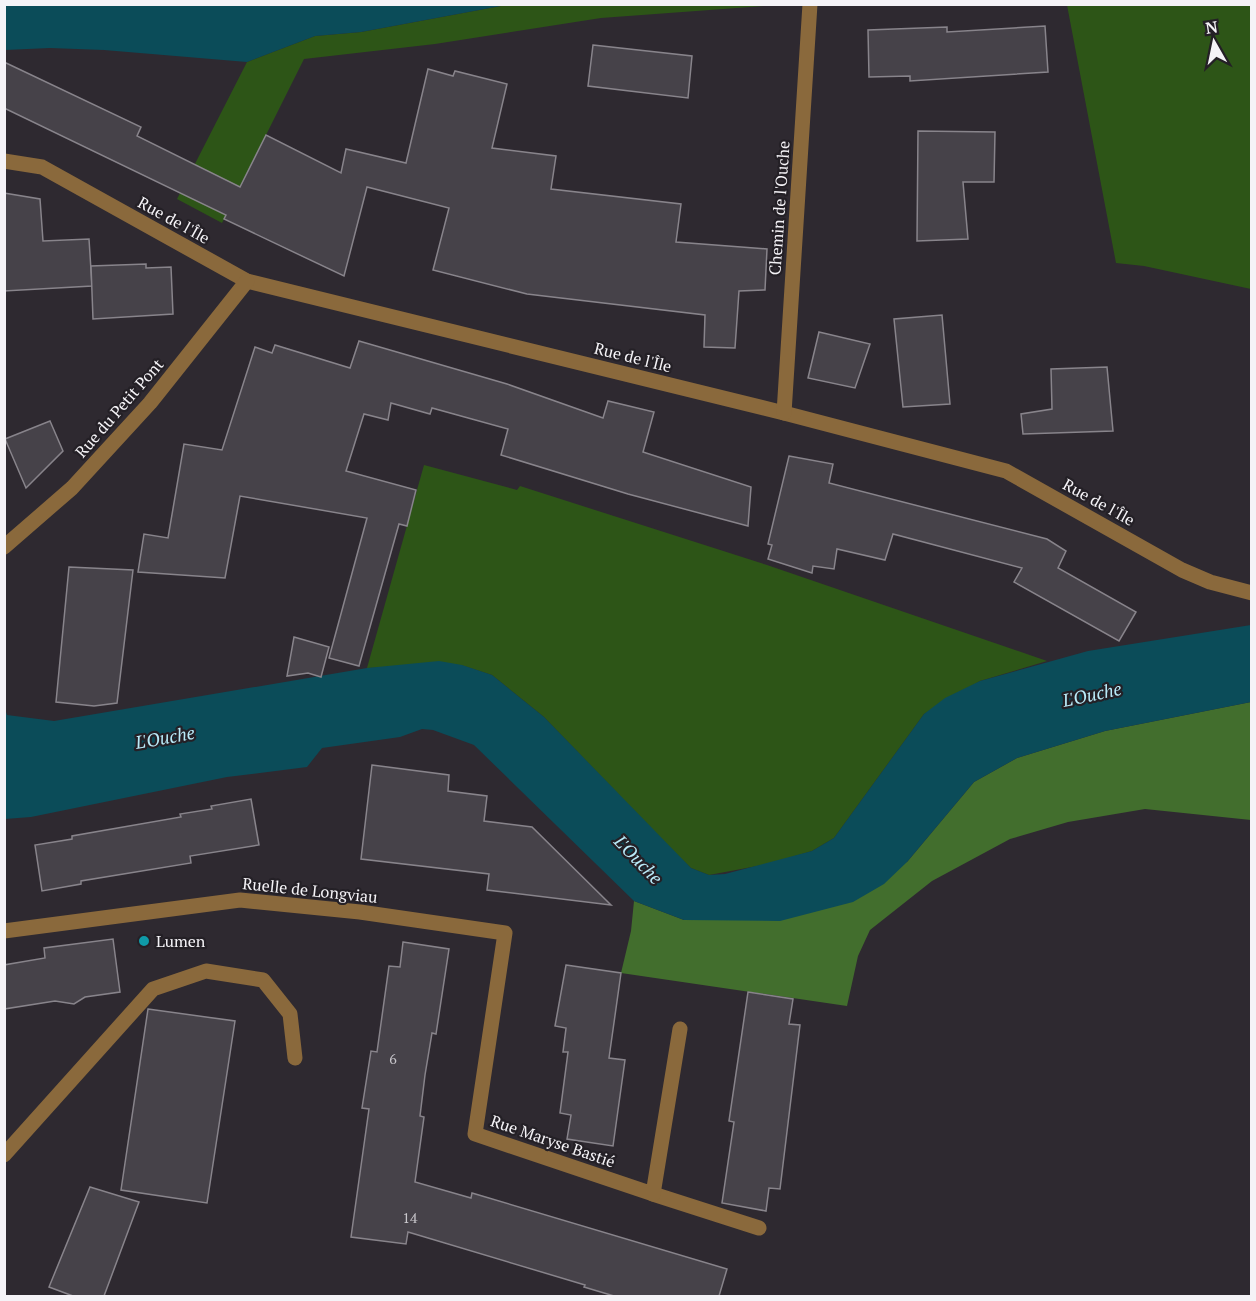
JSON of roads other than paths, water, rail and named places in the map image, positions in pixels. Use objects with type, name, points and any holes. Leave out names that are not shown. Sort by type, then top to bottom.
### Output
[{"type":"street","name":"Chemin de l'Ouche","points":[[784,413],[810,4]]},
{"type":"street","name":"Rue de l'Île","points":[[4,161],[42,167],[247,281],[784,413],[1006,471],[1182,570],[1210,582],[1251,593]]},
{"type":"street","name":"Rue du Petit Pont","points":[[4,547],[72,488],[150,403],[247,281]]},
{"type":"street","name":"Ruelle de Longviau","points":[[4,931],[240,900],[360,912],[505,933]]},
{"type":"street","name":"Rue Maryse Bastié","points":[[505,933],[475,1134],[653,1194]]},
{"type":"street","points":[[4,1155],[153,989],[206,971],[263,980],[290,1014],[295,1058]]},
{"type":"street","points":[[680,1029],[653,1194],[759,1228]]},
{"type":"water","points":[[5,4],[506,5],[361,32],[315,36],[247,62],[104,50],[50,48],[5,50]]},
{"type":"water","name":"L'Ouche","points":[[1251,625],[1251,702],[1105,731],[1017,758],[974,782],[907,862],[884,884],[853,902],[780,921],[684,920],[634,901],[474,745],[433,730],[422,729],[400,737],[322,748],[307,767],[227,777],[31,817],[5,819],[4,706],[7,715],[54,721],[367,668],[439,661],[462,665],[492,675],[544,717],[691,868],[709,875],[725,874],[812,851],[834,838],[924,714],[945,698],[980,681],[1088,651]]},
{"type":"place","name":"Lumen","points":[[144,941]]}]
